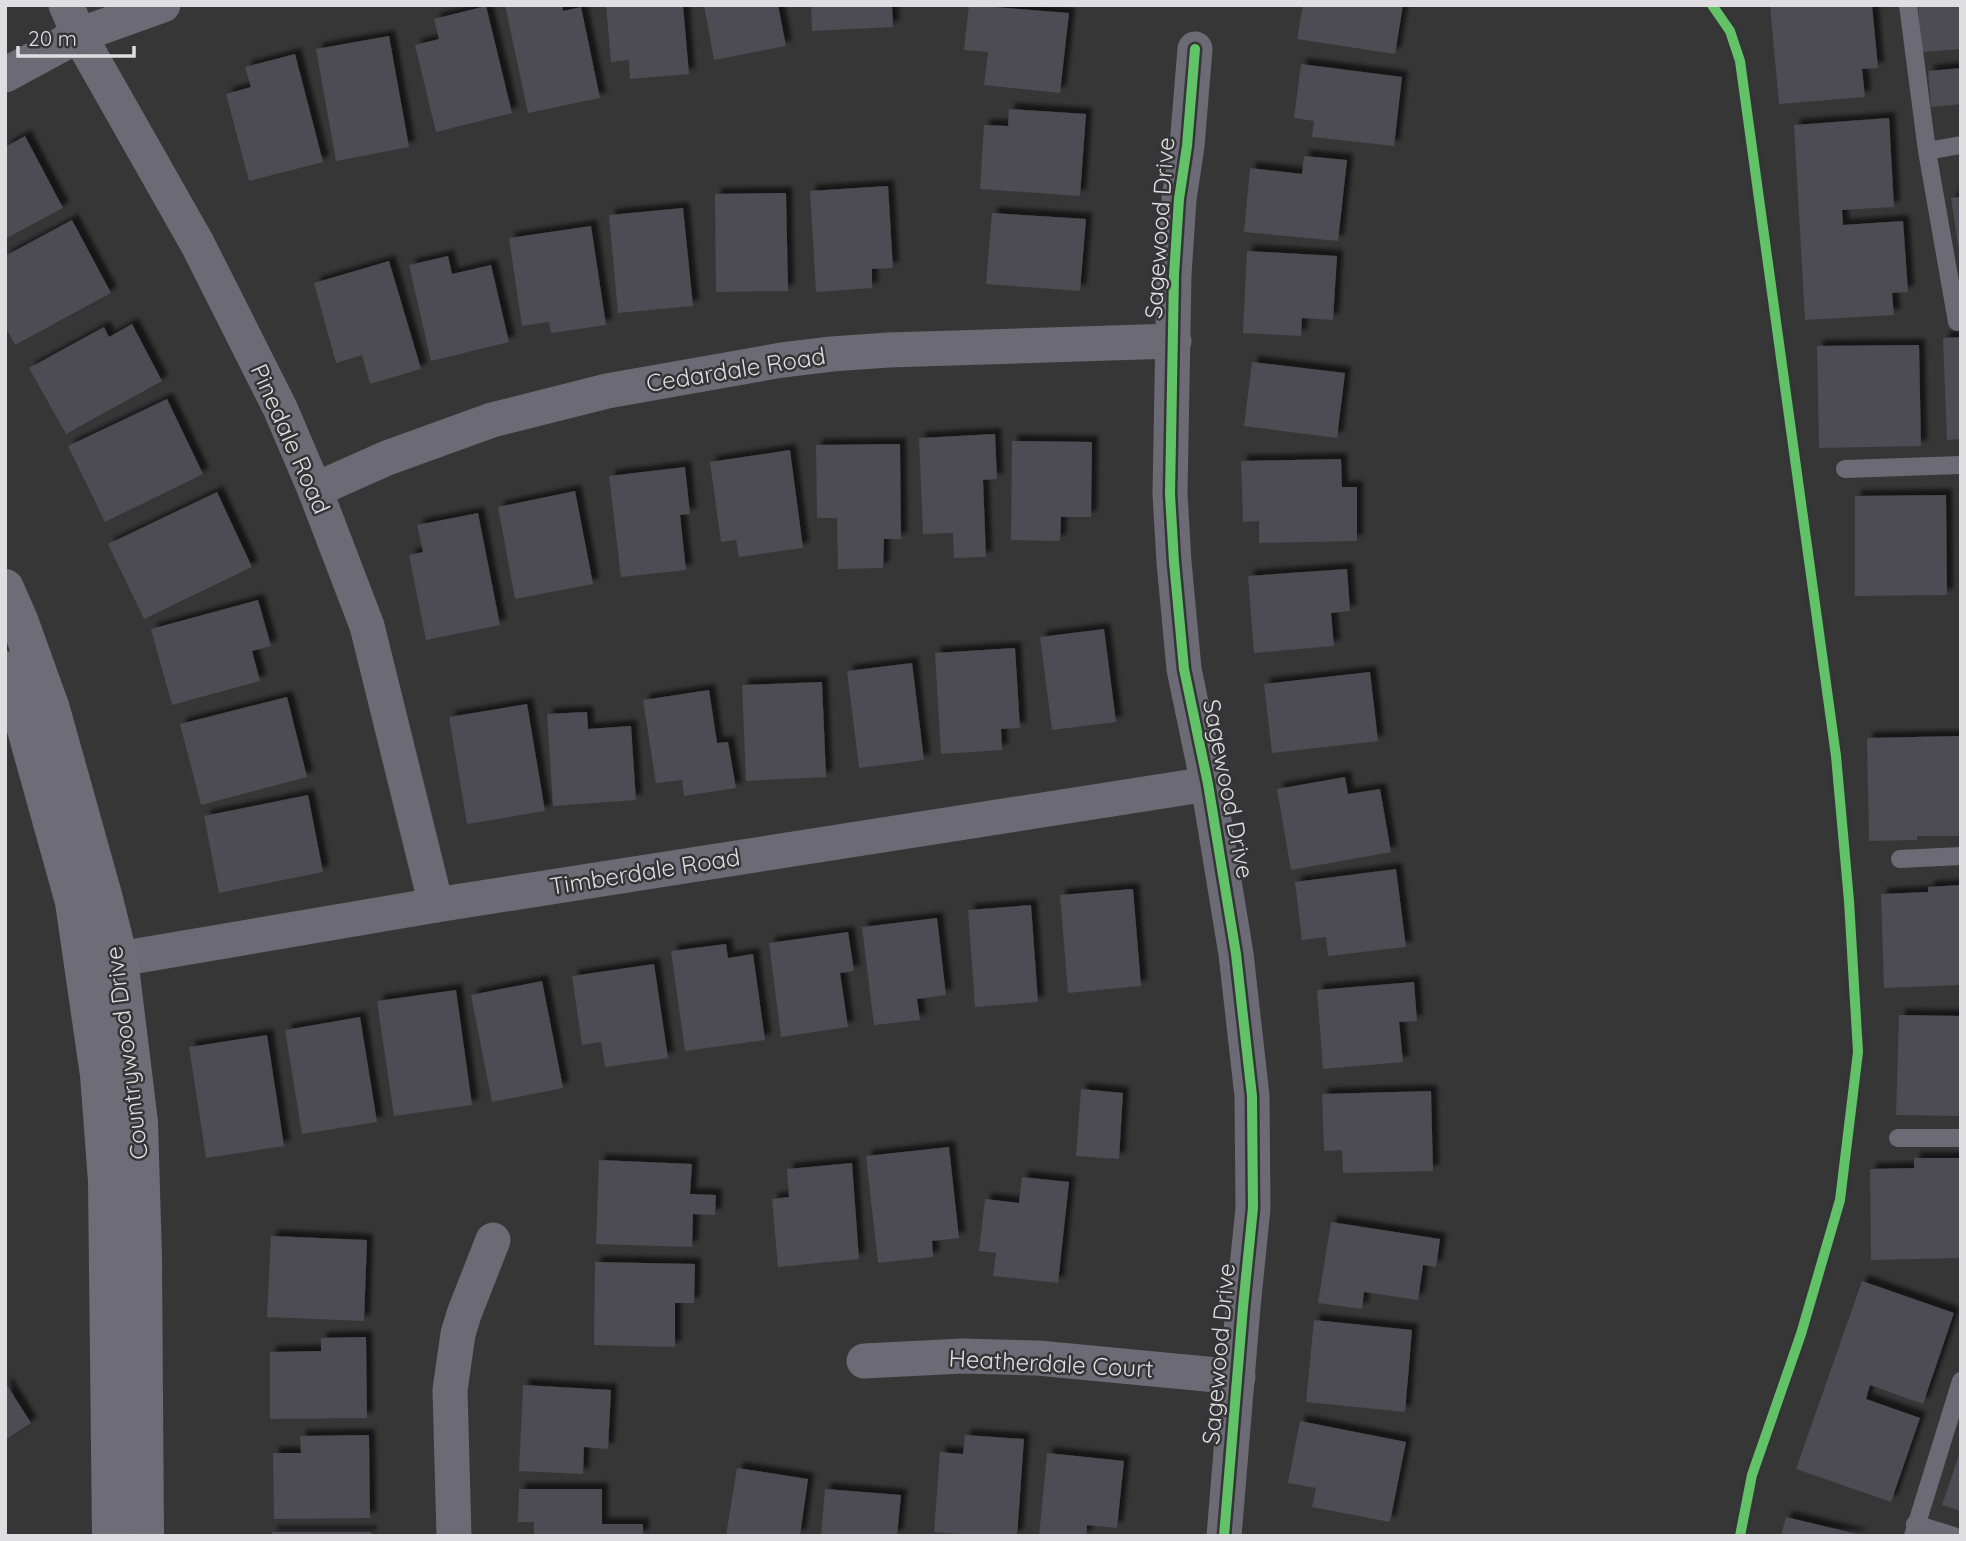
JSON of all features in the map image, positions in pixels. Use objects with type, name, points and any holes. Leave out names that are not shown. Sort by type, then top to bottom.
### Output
[{"type":"street","points":[[5,75],[72,20],[163,5]]},
{"type":"street","name":"Pinedale Road","points":[[72,20],[198,245],[281,408],[315,490],[367,626],[436,905]]},
{"type":"street","name":"Sagewood Drive","points":[[1195,49],[1174,275],[1170,494],[1184,669],[1208,783],[1236,954],[1252,1096],[1253,1208],[1224,1536]]},
{"type":"street","name":"Cedardale Road","points":[[315,490],[387,458],[492,420],[607,391],[782,360],[888,350],[1174,341]]},
{"type":"street","name":"Countrywood Drive","points":[[5,588],[51,709],[103,895],[99,1075],[107,1181],[111,1536]]},
{"type":"street","name":"Countrywood Drive","points":[[5,670],[22,715],[74,902],[101,961],[139,1122],[145,1536]]},
{"type":"street","name":"Timberdale Road","points":[[101,961],[436,905],[1208,783]]},
{"type":"street","points":[[454,1536],[450,1390],[458,1334],[493,1241]]},
{"type":"street","name":"Heatherdale Court","points":[[864,1360],[963,1356],[1038,1358],[1238,1377]]},
{"type":"lane","points":[[1908,5],[1927,151],[1957,322]]},
{"type":"lane","points":[[1927,151],[1961,145]]},
{"type":"lane","points":[[1845,469],[1961,465]]},
{"type":"lane","points":[[1900,859],[1961,856]]},
{"type":"lane","points":[[1898,1139],[1961,1138]]},
{"type":"lane","points":[[1954,1536],[1914,1530],[1961,1381]]},
{"type":"building","points":[[505,5],[562,5],[563,11],[581,7],[600,98],[528,113]]},
{"type":"building","points":[[606,5],[683,5],[689,74],[630,79],[629,60],[611,62]]},
{"type":"building","points":[[704,5],[778,5],[786,46],[714,60]]},
{"type":"building","points":[[811,5],[892,5],[893,27],[812,31]]},
{"type":"building","points":[[969,5],[1069,13],[1060,93],[984,85],[988,52],[964,50]]},
{"type":"building","points":[[1303,5],[1403,5],[1395,54],[1297,39]]},
{"type":"building","points":[[1770,5],[1872,5],[1878,68],[1862,69],[1865,97],[1779,104]]},
{"type":"building","points":[[1918,5],[1961,5],[1961,49],[1922,52]]},
{"type":"building","points":[[486,6],[512,113],[436,132],[415,45],[439,39],[434,19]]},
{"type":"building","points":[[389,36],[409,147],[336,161],[316,49]]},
{"type":"building","points":[[295,54],[323,162],[249,181],[226,94],[251,87],[245,67]]},
{"type":"building","points":[[1301,64],[1402,77],[1394,146],[1312,137],[1314,121],[1294,118]]},
{"type":"building","points":[[1961,68],[1961,104],[1931,107],[1928,71]]},
{"type":"building","points":[[1009,109],[1086,114],[1080,196],[980,189],[984,125],[1008,126]]},
{"type":"building","points":[[1889,118],[1894,207],[1842,210],[1843,225],[1903,221],[1908,292],[1892,293],[1894,315],[1805,320],[1794,125]]},
{"type":"building","points":[[25,136],[63,208],[5,239],[5,147]]},
{"type":"building","points":[[1304,156],[1347,160],[1338,241],[1244,232],[1250,168],[1302,174]]},
{"type":"building","points":[[888,186],[893,268],[872,269],[872,288],[816,292],[810,191]]},
{"type":"building","points":[[786,193],[788,291],[716,292],[715,194]]},
{"type":"building","points":[[1961,197],[1961,251],[1959,251],[1951,198]]},
{"type":"building","points":[[683,208],[693,306],[618,313],[609,215]]},
{"type":"building","points":[[992,213],[1086,219],[1080,291],[986,284]]},
{"type":"building","points":[[72,220],[111,293],[15,345],[5,326],[5,256]]},
{"type":"building","points":[[591,226],[606,325],[551,333],[549,322],[522,326],[509,238]]},
{"type":"building","points":[[1247,251],[1337,256],[1333,320],[1302,318],[1301,336],[1243,333]]},
{"type":"building","points":[[448,256],[452,274],[491,265],[509,342],[431,361],[409,265]]},
{"type":"building","points":[[389,261],[421,369],[370,384],[362,355],[336,363],[314,283]]},
{"type":"building","points":[[132,324],[162,381],[66,434],[29,368],[104,327],[109,337]]},
{"type":"building","points":[[1961,337],[1961,439],[1947,440],[1943,338]]},
{"type":"building","points":[[1919,345],[1921,446],[1819,448],[1817,346]]},
{"type":"building","points":[[1252,362],[1345,373],[1337,438],[1244,426]]},
{"type":"building","points":[[167,399],[203,474],[105,522],[68,446]]},
{"type":"building","points":[[995,434],[997,479],[983,480],[986,557],[954,558],[953,533],[923,534],[919,438]]},
{"type":"building","points":[[1012,441],[1092,442],[1091,517],[1061,517],[1060,541],[1011,540]]},
{"type":"building","points":[[900,444],[901,539],[884,539],[883,568],[838,569],[837,518],[817,518],[816,445]]},
{"type":"building","points":[[790,450],[803,548],[739,557],[736,540],[721,542],[710,462]]},
{"type":"building","points":[[1341,459],[1342,487],[1357,487],[1357,541],[1259,543],[1259,521],[1243,522],[1241,461]]},
{"type":"building","points":[[685,467],[690,514],[680,515],[686,570],[621,577],[609,476]]},
{"type":"building","points":[[575,491],[593,584],[515,599],[498,507]]},
{"type":"building","points":[[217,492],[252,567],[144,619],[108,544]]},
{"type":"building","points":[[1946,495],[1947,595],[1855,596],[1855,496]]},
{"type":"building","points":[[478,513],[500,625],[426,640],[409,555],[423,552],[417,525]]},
{"type":"building","points":[[1347,569],[1350,611],[1331,613],[1334,646],[1254,653],[1248,576]]},
{"type":"building","points":[[258,600],[271,646],[252,651],[260,681],[172,705],[151,629]]},
{"type":"building","points":[[1104,629],[1116,722],[1052,730],[1040,637]]},
{"type":"building","points":[[1015,648],[1020,728],[1001,729],[1002,750],[941,754],[935,653]]},
{"type":"building","points":[[912,663],[924,760],[859,768],[847,671]]},
{"type":"building","points":[[1370,672],[1378,741],[1272,753],[1264,684]]},
{"type":"building","points":[[822,682],[826,777],[746,781],[742,685]]},
{"type":"building","points":[[709,690],[717,743],[728,742],[736,788],[684,796],[682,780],[656,783],[643,700]]},
{"type":"building","points":[[287,697],[307,777],[201,805],[180,724]]},
{"type":"building","points":[[527,704],[545,811],[467,824],[449,717]]},
{"type":"building","points":[[587,712],[588,729],[631,726],[636,800],[553,806],[547,714]]},
{"type":"building","points":[[1961,736],[1961,836],[1917,836],[1917,840],[1869,841],[1867,738]]},
{"type":"building","points":[[1345,777],[1348,794],[1380,789],[1391,852],[1291,870],[1277,789]]},
{"type":"building","points":[[308,795],[323,872],[219,893],[204,816]]},
{"type":"building","points":[[1396,869],[1406,947],[1328,956],[1326,937],[1302,940],[1295,882]]},
{"type":"building","points":[[1961,885],[1961,985],[1884,988],[1881,894],[1928,892],[1928,887]]},
{"type":"building","points":[[1133,889],[1141,986],[1068,993],[1060,895]]},
{"type":"building","points":[[1031,905],[1038,1002],[975,1007],[968,910]]},
{"type":"building","points":[[937,918],[946,995],[917,999],[920,1020],[874,1025],[862,927]]},
{"type":"building","points":[[848,932],[854,971],[840,973],[848,1027],[781,1037],[769,943]]},
{"type":"building","points":[[726,944],[728,958],[753,954],[765,1040],[685,1051],[671,951]]},
{"type":"building","points":[[654,964],[668,1058],[605,1067],[601,1042],[582,1045],[572,976]]},
{"type":"building","points":[[542,981],[563,1088],[492,1102],[471,995]]},
{"type":"building","points":[[1414,982],[1417,1021],[1399,1022],[1403,1062],[1323,1069],[1317,990]]},
{"type":"building","points":[[456,990],[472,1105],[394,1116],[377,1001]]},
{"type":"building","points":[[1899,1015],[1961,1016],[1961,1116],[1896,1115]]},
{"type":"building","points":[[360,1017],[377,1122],[302,1134],[285,1030]]},
{"type":"building","points":[[267,1035],[284,1146],[206,1158],[189,1047]]},
{"type":"building","points":[[1081,1089],[1123,1093],[1119,1159],[1076,1156]]},
{"type":"building","points":[[1431,1091],[1433,1171],[1343,1173],[1342,1150],[1324,1151],[1322,1094]]},
{"type":"building","points":[[949,1147],[959,1238],[932,1241],[933,1257],[878,1263],[866,1156]]},
{"type":"building","points":[[1914,1158],[1961,1158],[1961,1258],[1871,1260],[1870,1169],[1914,1168]]},
{"type":"building","points":[[599,1160],[692,1164],[690,1194],[716,1195],[715,1215],[693,1214],[692,1247],[596,1244]]},
{"type":"building","points":[[852,1163],[859,1259],[778,1267],[772,1199],[789,1197],[787,1169]]},
{"type":"building","points":[[1022,1177],[1069,1182],[1058,1283],[993,1276],[996,1253],[979,1251],[985,1199],[1019,1203]]},
{"type":"building","points":[[1331,1222],[1440,1239],[1436,1267],[1423,1265],[1418,1300],[1364,1292],[1362,1309],[1318,1303]]},
{"type":"building","points":[[271,1236],[367,1240],[364,1321],[267,1317]]},
{"type":"building","points":[[595,1262],[695,1264],[694,1303],[675,1303],[675,1347],[594,1345]]},
{"type":"building","points":[[1862,1281],[1954,1313],[1923,1404],[1870,1385],[1866,1399],[1920,1418],[1891,1502],[1796,1469]]},
{"type":"building","points":[[1314,1320],[1412,1330],[1405,1412],[1306,1402]]},
{"type":"building","points":[[366,1337],[367,1418],[270,1419],[270,1352],[321,1351],[321,1338]]},
{"type":"building","points":[[5,1382],[31,1423],[5,1440]]},
{"type":"building","points":[[523,1385],[611,1390],[608,1449],[584,1447],[583,1474],[519,1471]]},
{"type":"building","points":[[1300,1421],[1406,1442],[1390,1522],[1312,1507],[1316,1488],[1288,1483]]},
{"type":"building","points":[[369,1435],[370,1518],[274,1519],[273,1453],[301,1453],[300,1436]]},
{"type":"building","points":[[965,1435],[1024,1439],[1017,1536],[934,1532],[940,1452],[963,1454]]},
{"type":"building","points":[[1961,1449],[1961,1511],[1942,1505]]},
{"type":"building","points":[[1047,1453],[1124,1461],[1117,1528],[1087,1525],[1086,1536],[1039,1536]]},
{"type":"building","points":[[737,1468],[808,1479],[800,1536],[726,1536]]},
{"type":"building","points":[[519,1489],[602,1489],[602,1524],[643,1524],[643,1536],[534,1536],[534,1522],[518,1522]]},
{"type":"building","points":[[825,1489],[901,1495],[897,1536],[821,1536]]},
{"type":"building","points":[[1786,1517],[1861,1535],[1861,1536],[1781,1536]]},
{"type":"building","points":[[272,1532],[371,1532],[371,1536],[272,1536]]},
{"type":"cycle path","points":[[1712,5],[1730,31],[1740,61],[1836,756],[1849,901],[1858,1052],[1840,1200],[1801,1334],[1752,1475],[1740,1536]]},
{"type":"cycle path","points":[[1195,49],[1174,275],[1170,494],[1184,669],[1208,784],[1236,954],[1252,1096],[1253,1208],[1224,1536]]}]
